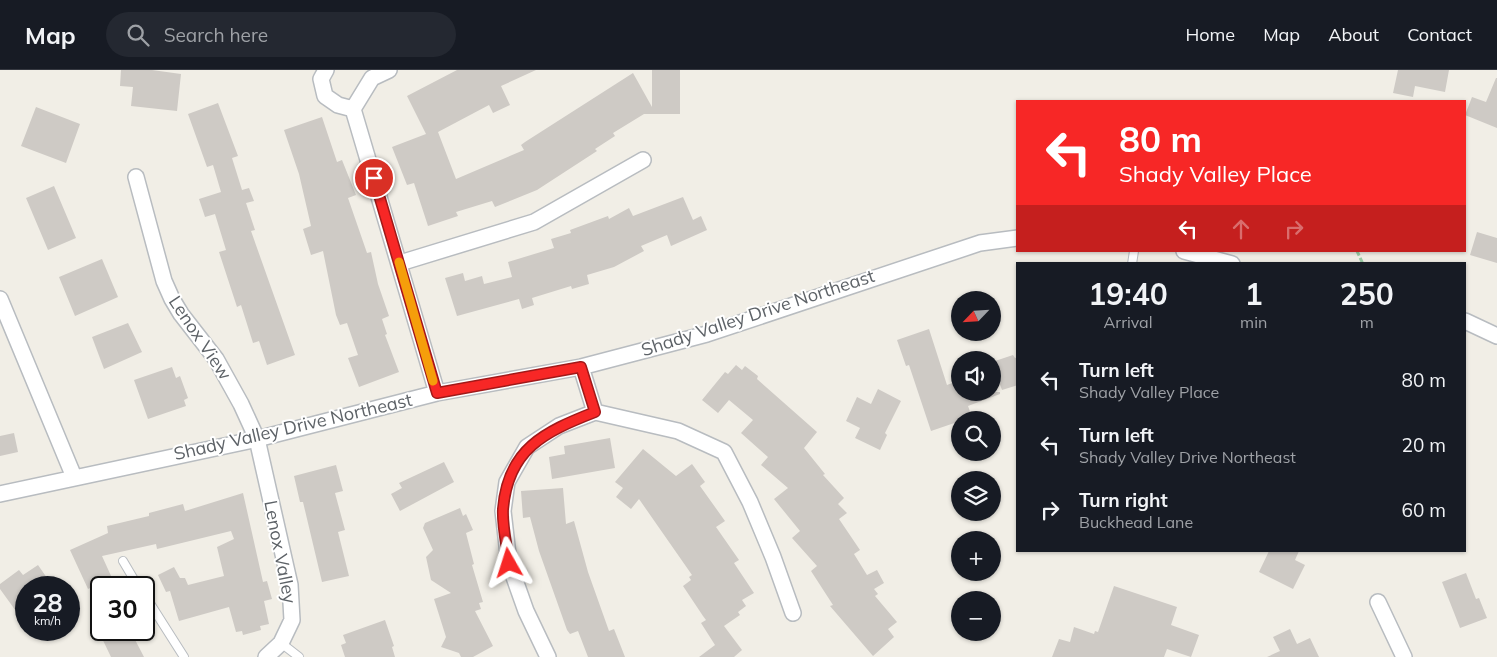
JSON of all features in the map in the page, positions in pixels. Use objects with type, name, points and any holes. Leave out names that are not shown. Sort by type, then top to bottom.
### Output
[{"type":"street","points":[[326,70],[322,79],[324,96],[338,105],[353,109]]},
{"type":"street","points":[[389,70],[367,74],[353,109],[437,393]]},
{"type":"street","points":[[400,263],[534,222],[643,160]]},
{"type":"street","name":"Lenox View","points":[[136,177],[164,281],[172,299],[180,314],[216,359],[241,404],[257,439]]},
{"type":"street","name":"Shady Valley Drive Northeast","points":[[0,494],[257,439],[437,393],[581,367],[707,334],[980,243],[1016,238]]},
{"type":"street","points":[[1188,252],[1225,262]]},
{"type":"street","points":[[0,299],[74,477]]},
{"type":"street","points":[[1466,321],[1497,336]]},
{"type":"street","points":[[581,367],[595,412]]},
{"type":"street","points":[[548,657],[526,611],[509,563],[503,511],[507,482],[527,447],[559,426],[595,412],[678,431],[724,452],[750,502],[773,557],[792,613]]},
{"type":"street","name":"Lenox Valley","points":[[257,439],[290,585],[292,620],[281,643],[266,657]]},
{"type":"street","points":[[1378,602],[1404,657]]},
{"type":"lane","points":[[123,561],[132,576]]},
{"type":"lane","points":[[155,611],[184,657]]},
{"type":"lane","points":[[281,643],[299,657]]},
{"type":"building","points":[[121,70],[152,70],[181,74],[177,111],[131,106],[133,87],[120,86]]},
{"type":"building","points":[[457,70],[536,70],[501,86],[510,105],[493,113],[489,105],[438,132],[456,179],[524,150],[521,145],[525,142],[633,73],[652,107],[652,70],[680,70],[680,114],[644,114],[613,133],[615,136],[595,149],[597,151],[537,190],[495,207],[492,201],[456,212],[458,216],[428,226],[414,183],[407,185],[392,147],[426,134],[407,96]]},
{"type":"building","points":[[1398,70],[1449,70],[1445,92],[1415,86],[1413,97],[1393,93]]},
{"type":"building","points":[[1497,78],[1497,128],[1466,115],[1472,97],[1486,102]]},
{"type":"building","points":[[218,103],[238,156],[232,158],[242,190],[249,188],[254,201],[246,203],[255,230],[251,231],[295,355],[267,365],[259,341],[253,343],[241,305],[237,307],[219,252],[226,250],[215,214],[205,217],[199,199],[221,192],[213,165],[207,167],[188,114]]},
{"type":"building","points":[[36,107],[80,124],[66,163],[21,146]]},
{"type":"building","points":[[322,117],[337,162],[342,160],[356,195],[348,198],[367,253],[371,252],[378,284],[389,316],[382,319],[387,334],[385,335],[399,372],[359,387],[348,358],[358,355],[347,323],[340,325],[336,315],[323,251],[311,255],[303,229],[311,226],[299,174],[284,130]]},
{"type":"building","points":[[54,186],[76,238],[48,250],[26,198]]},
{"type":"building","points":[[683,197],[693,220],[701,216],[707,230],[671,246],[667,235],[641,246],[644,251],[614,267],[587,275],[589,284],[572,289],[571,286],[532,298],[534,305],[522,309],[519,299],[457,316],[445,278],[463,273],[465,281],[482,276],[484,284],[512,277],[508,262],[554,248],[551,239],[571,233],[570,230],[608,216],[609,219],[629,208],[633,216]]},
{"type":"building","points":[[1477,232],[1497,238],[1497,263],[1470,255]]},
{"type":"building","points":[[102,259],[118,297],[75,316],[59,277]]},
{"type":"building","points":[[128,323],[142,352],[104,369],[92,337]]},
{"type":"building","points":[[929,329],[947,385],[951,383],[951,401],[981,401],[968,406],[970,411],[951,411],[951,424],[931,431],[909,365],[906,366],[897,340]]},
{"type":"building","points":[[1013,355],[1016,358],[1016,386],[1002,390],[1001,359]]},
{"type":"building","points":[[736,365],[742,370],[745,366],[758,376],[757,379],[817,432],[804,448],[825,474],[823,475],[844,498],[838,504],[847,513],[839,519],[860,550],[854,554],[867,575],[877,570],[884,583],[874,589],[878,594],[875,596],[897,622],[888,629],[894,637],[873,656],[830,606],[833,605],[811,571],[817,566],[792,538],[800,531],[774,499],[788,488],[761,465],[768,457],[741,433],[753,420],[729,400],[718,413],[702,400],[725,372],[728,374]]},
{"type":"building","points":[[172,367],[176,378],[180,376],[188,398],[184,400],[186,406],[148,419],[134,380]]},
{"type":"building","points":[[878,389],[901,401],[885,433],[887,435],[880,450],[855,438],[860,428],[846,421],[857,397],[871,404]]},
{"type":"building","points":[[14,433],[18,452],[0,456],[0,436]]},
{"type":"building","points":[[610,438],[615,468],[552,479],[549,457],[565,454],[564,446]]},
{"type":"building","points":[[643,449],[676,476],[692,464],[705,482],[700,486],[725,521],[716,527],[739,560],[734,563],[754,593],[742,600],[746,606],[738,612],[740,615],[724,626],[742,650],[734,657],[699,657],[715,645],[701,623],[706,620],[683,586],[691,580],[689,577],[692,575],[639,499],[631,509],[616,497],[623,488],[615,482]]},
{"type":"building","points":[[444,462],[454,482],[400,511],[391,494],[402,488],[399,483]]},
{"type":"building","points":[[336,465],[343,491],[335,493],[345,530],[338,532],[349,576],[322,582],[303,502],[300,502],[294,476]]},
{"type":"building","points":[[563,488],[566,524],[574,521],[588,572],[609,631],[614,629],[625,657],[588,657],[578,631],[570,634],[567,630],[539,551],[530,517],[523,518],[521,491]]},
{"type":"building","points":[[243,493],[263,582],[267,581],[272,599],[264,601],[269,624],[260,626],[261,630],[243,635],[242,631],[236,632],[229,607],[179,621],[170,591],[166,592],[158,575],[174,567],[180,578],[185,578],[188,585],[224,576],[217,547],[234,539],[231,531],[157,549],[156,544],[102,556],[111,576],[90,576],[90,588],[88,589],[70,550],[108,533],[107,526],[149,516],[149,513],[183,504],[185,511]]},
{"type":"building","points":[[460,508],[463,516],[466,514],[473,530],[466,533],[474,564],[472,565],[483,602],[479,603],[481,609],[475,611],[493,646],[473,657],[461,657],[459,653],[441,647],[446,637],[434,599],[451,593],[431,580],[426,557],[433,550],[423,528],[425,523]]},
{"type":"building","points":[[1269,552],[1299,552],[1295,560],[1305,565],[1293,589],[1259,572]]},
{"type":"building","points":[[38,565],[46,576],[15,576],[15,610],[0,589],[0,584],[19,570],[23,575]]},
{"type":"building","points":[[1466,573],[1476,599],[1479,598],[1487,618],[1460,628],[1442,582]]},
{"type":"building","points":[[1114,586],[1177,607],[1171,625],[1199,635],[1191,657],[1167,649],[1164,657],[1052,657],[1059,639],[1070,642],[1074,627],[1094,634],[1095,631],[1098,632]]},
{"type":"building","points":[[385,620],[394,646],[392,647],[395,657],[345,657],[341,645],[346,643],[343,635]]},
{"type":"building","points":[[1290,629],[1297,644],[1310,638],[1319,657],[1267,657],[1280,651],[1273,637]]},
{"type":"building","points":[[103,641],[136,641],[144,657],[111,657]]},
{"type":"slow traffic","points":[[399,262],[433,381]]},
{"type":"route","points":[[374,178],[437,393],[581,367],[595,412],[559,426],[527,447],[507,482],[503,511],[509,563]]}]
